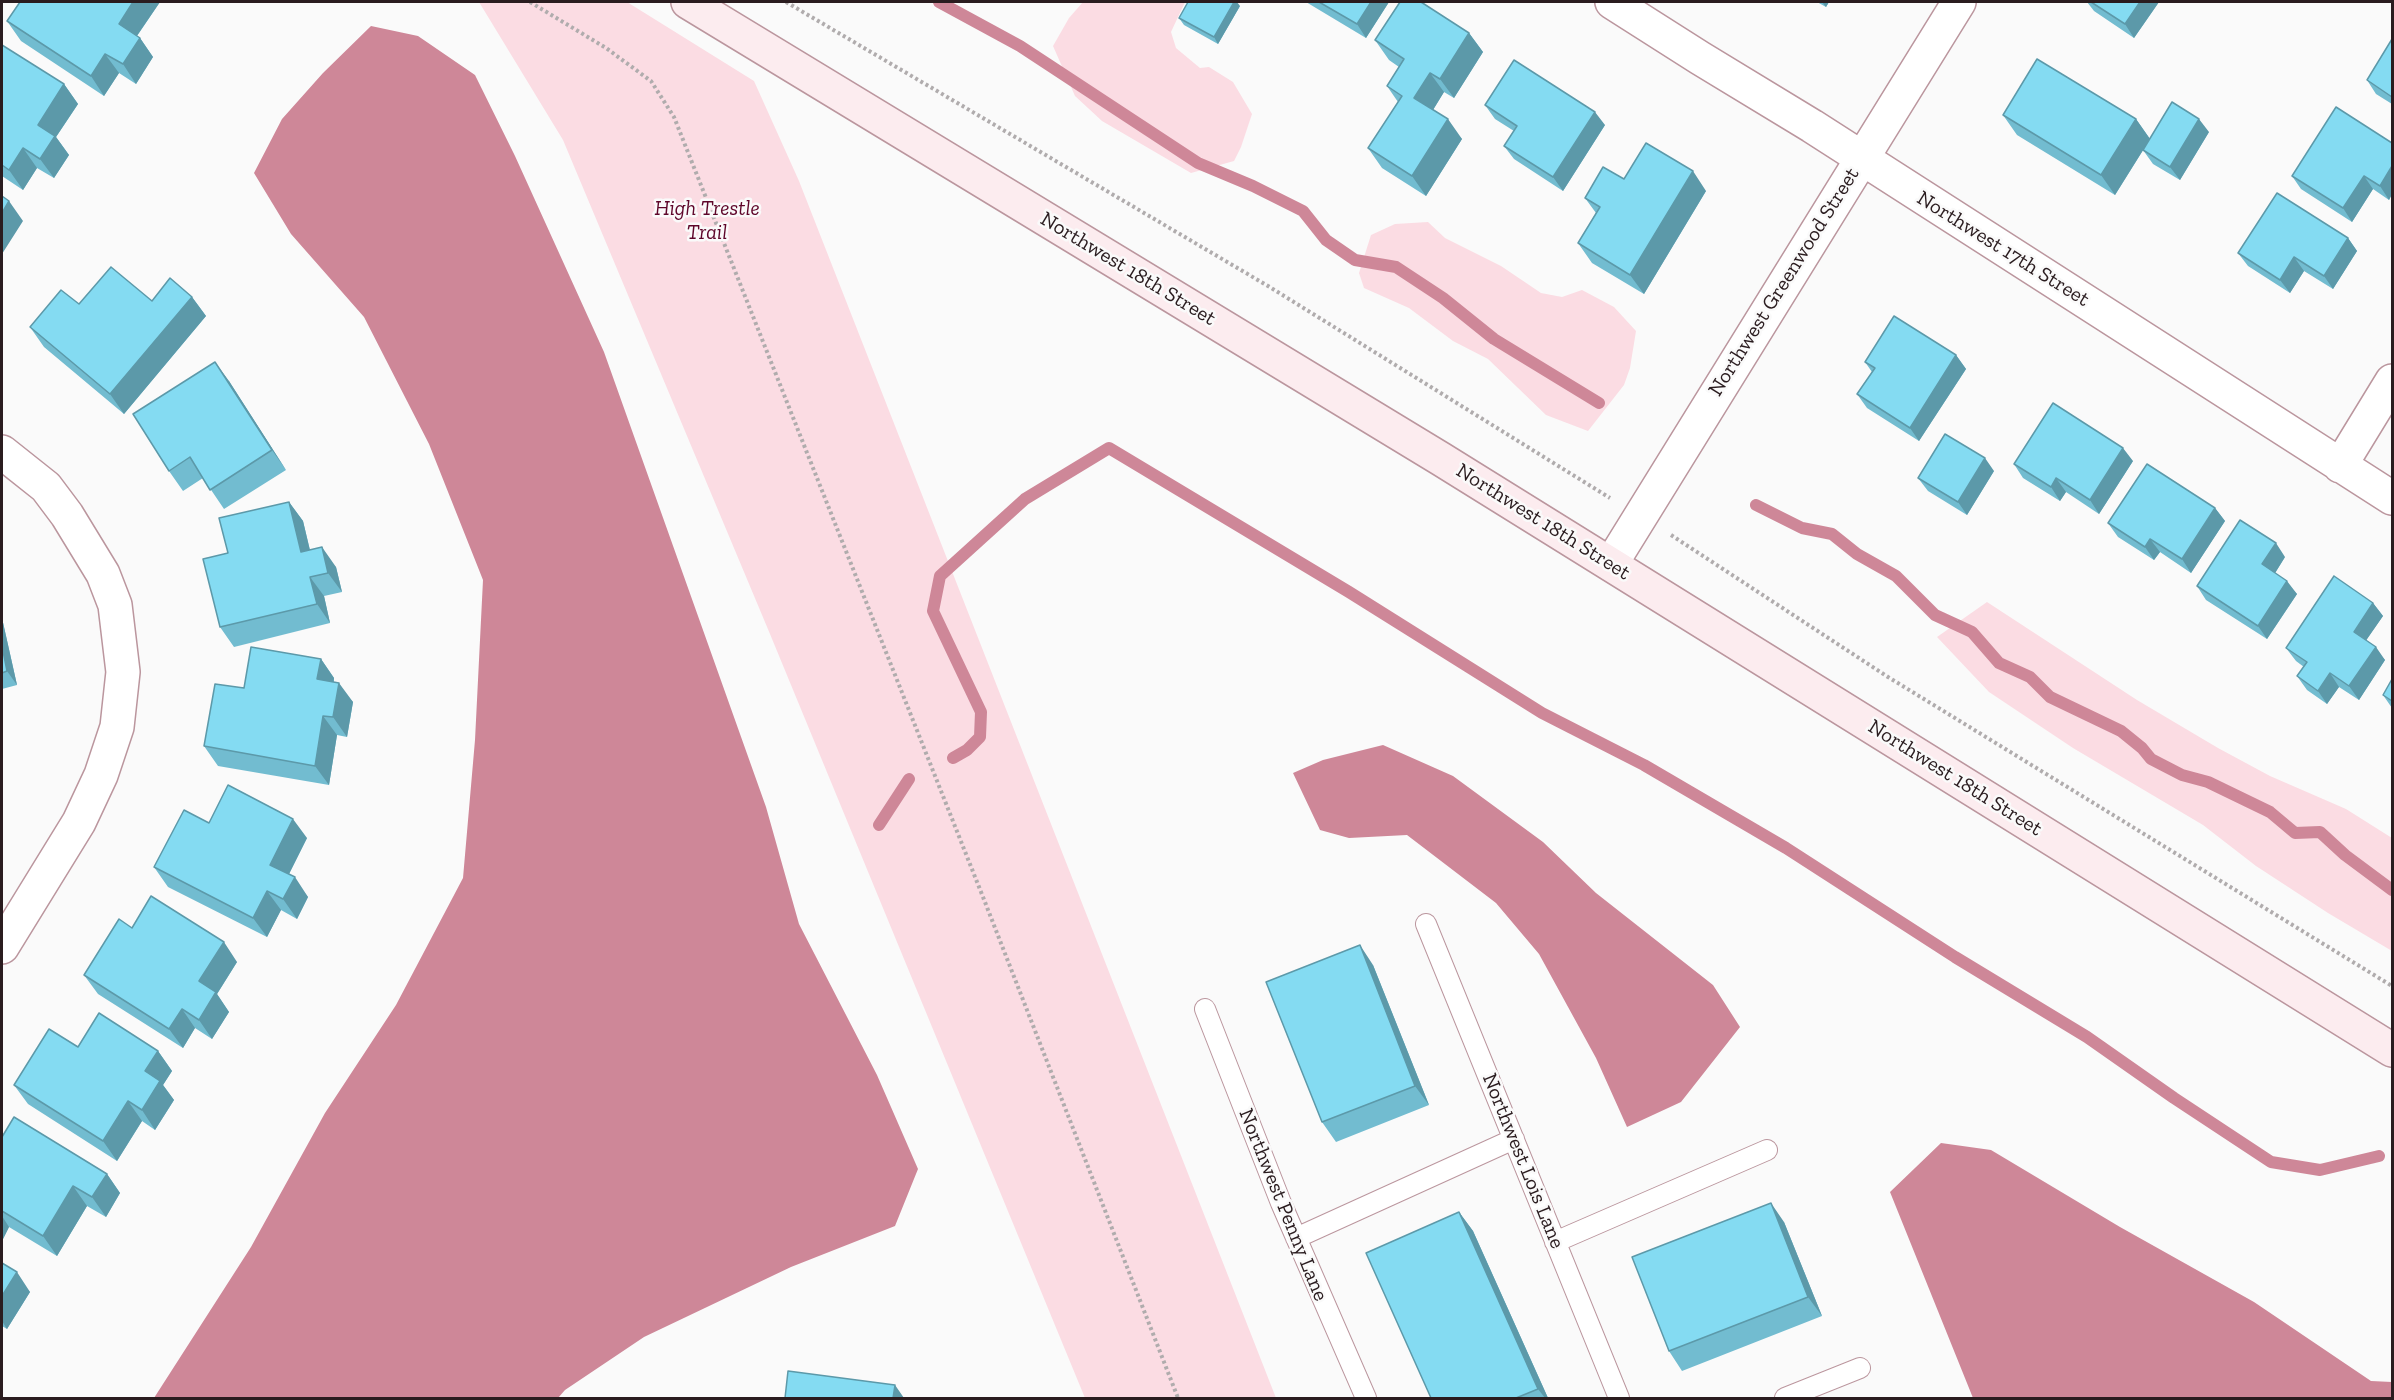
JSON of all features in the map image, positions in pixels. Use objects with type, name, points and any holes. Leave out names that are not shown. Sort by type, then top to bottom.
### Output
[{"type":"main road","name":"Northwest 18th Street","points":[[688,2],[1611,564],[2392,1050]]},
{"type":"street","name":"Northwest 17th Street","points":[[1612,2],[2392,498]]},
{"type":"street","name":"Northwest Greenwood Street","points":[[1611,564],[1959,2]]},
{"type":"street","points":[[2340,466],[2392,381]]},
{"type":"street","points":[[2,452],[46,487],[67,515],[103,574],[115,605],[123,672],[117,727],[101,775],[79,822],[2,947]]},
{"type":"lane","name":"Northwest Lois Lane","points":[[1426,924],[1619,1398]]},
{"type":"lane","name":"Northwest Penny Lane","points":[[1205,1010],[1296,1238],[1366,1398]]},
{"type":"lane","points":[[1296,1238],[1514,1139]]},
{"type":"lane","points":[[1555,1242],[1767,1150]]},
{"type":"lane","points":[[1785,1398],[1860,1368]]},
{"type":"path","points":[[530,2],[606,48],[651,81],[674,117],[983,897],[1178,1398]]},
{"type":"path","points":[[786,2],[1268,286],[1589,483],[1639,517],[1687,544],[1888,677],[2392,986]]},
{"type":"green space","name":"High Trestle Trail","points":[[479,2],[627,2],[754,81],[799,181],[1276,1398],[1085,1398],[770,634],[563,140]]},
{"type":"green space","points":[[1083,2],[1185,2],[1171,32],[1176,48],[1200,68],[1209,67],[1233,82],[1252,114],[1234,161],[1191,173],[1102,121],[1075,96],[1053,46],[1069,18]]},
{"type":"green space","points":[[1428,222],[1445,238],[1501,266],[1541,293],[1562,297],[1582,290],[1614,307],[1636,331],[1630,368],[1624,385],[1588,431],[1546,415],[1488,359],[1453,341],[1409,308],[1364,288],[1359,273],[1371,235],[1395,224]]},
{"type":"green space","points":[[1987,602],[2137,700],[2218,748],[2270,776],[2346,809],[2392,838],[2392,951],[2256,866],[2203,825],[2073,748],[1989,692],[1937,637]]},
{"type":"shaded area","points":[[371,26],[418,36],[475,75],[515,156],[604,352],[766,807],[799,924],[877,1075],[918,1169],[895,1226],[791,1267],[644,1337],[565,1390],[558,1398],[154,1398],[251,1247],[325,1113],[396,1005],[463,878],[475,740],[483,580],[429,444],[364,317],[291,234],[254,173],[282,119],[323,73]]},
{"type":"shaded area","points":[[1383,745],[1453,776],[1543,842],[1596,893],[1713,985],[1740,1027],[1681,1102],[1627,1127],[1596,1058],[1539,954],[1496,903],[1407,835],[1349,838],[1320,830],[1293,773],[1323,760]]},
{"type":"shaded area","points":[[1941,1143],[1991,1150],[2120,1227],[2254,1302],[2371,1381],[2392,1382],[2392,1398],[1973,1398],[1890,1192]]},
{"type":"building","points":[[20,2],[133,2],[119,24],[140,38],[123,64],[105,54],[91,76],[7,21]]},
{"type":"building","points":[[1188,2],[1234,2],[1214,37],[1179,18]]},
{"type":"building","points":[[1319,2],[1371,2],[1357,24]]},
{"type":"building","points":[[1400,2],[1421,2],[1469,33],[1440,79],[1430,73],[1414,98],[1448,119],[1412,176],[1368,148],[1402,96],[1387,86],[1404,59],[1375,40]]},
{"type":"building","points":[[2091,2],[2140,2],[2125,24]]},
{"type":"building","points":[[2392,39],[2392,97],[2367,80]]},
{"type":"building","points":[[2,45],[64,84],[38,125],[55,136],[40,159],[23,148],[9,170],[2,165]]},
{"type":"building","points":[[2037,59],[2136,119],[2101,175],[2003,115]]},
{"type":"building","points":[[1514,60],[1595,112],[1553,177],[1504,146],[1517,126],[1485,105]]},
{"type":"building","points":[[2172,102],[2199,119],[2170,167],[2143,150]]},
{"type":"building","points":[[2336,107],[2392,143],[2392,166],[2380,186],[2364,176],[2343,208],[2292,176]]},
{"type":"building","points":[[1646,143],[1693,171],[1630,275],[1578,243],[1600,207],[1585,198],[1603,167],[1624,179]]},
{"type":"building","points":[[2277,193],[2348,238],[2324,276],[2294,257],[2280,280],[2238,253]]},
{"type":"building","points":[[2,196],[9,201],[2,213]]},
{"type":"building","points":[[111,267],[152,301],[170,278],[192,297],[110,394],[30,327],[61,290],[79,304]]},
{"type":"building","points":[[1894,316],[1956,355],[1910,428],[1857,394],[1875,368],[1865,362]]},
{"type":"building","points":[[215,362],[272,450],[210,490],[190,457],[169,471],[133,414]]},
{"type":"building","points":[[2053,403],[2123,448],[2090,500],[2056,478],[2051,487],[2014,464]]},
{"type":"building","points":[[1945,434],[1985,458],[1958,502],[1918,478]]},
{"type":"building","points":[[2147,464],[2215,508],[2182,559],[2150,539],[2145,547],[2108,523]]},
{"type":"building","points":[[289,502],[301,552],[322,547],[328,573],[310,577],[317,604],[220,627],[203,559],[228,553],[219,518]]},
{"type":"building","points":[[2240,520],[2276,543],[2262,564],[2287,581],[2258,626],[2197,586]]},
{"type":"building","points":[[2334,576],[2373,603],[2354,632],[2376,647],[2349,686],[2330,673],[2318,691],[2297,676],[2307,662],[2286,648]]},
{"type":"building","points":[[2,646],[7,671],[2,673]]},
{"type":"building","points":[[251,647],[321,659],[317,679],[339,683],[333,717],[323,716],[315,766],[204,746],[215,684],[244,688]]},
{"type":"building","points":[[2392,679],[2392,701],[2383,695]]},
{"type":"building","points":[[228,785],[293,819],[270,865],[295,877],[283,899],[267,891],[253,918],[154,867],[184,810],[209,823]]},
{"type":"building","points":[[151,896],[224,942],[199,981],[216,992],[199,1020],[182,1009],[169,1029],[84,975],[119,919],[132,928]]},
{"type":"building","points":[[1360,945],[1415,1086],[1322,1122],[1266,982]]},
{"type":"building","points":[[99,1013],[158,1051],[145,1071],[160,1081],[142,1110],[128,1101],[103,1141],[14,1085],[49,1029],[78,1047]]},
{"type":"building","points":[[14,1117],[107,1174],[92,1197],[73,1186],[43,1236],[2,1211],[2,1137]]},
{"type":"building","points":[[1771,1203],[1808,1297],[1669,1351],[1632,1257]]},
{"type":"building","points":[[1459,1212],[1538,1389],[1516,1398],[1431,1398],[1366,1253]]},
{"type":"building","points":[[2,1263],[17,1272],[2,1296]]},
{"type":"building","points":[[788,1371],[895,1385],[893,1398],[785,1398]]},
{"type":"waterway","points":[[939,2],[1020,46],[1198,163],[1253,186],[1303,211],[1326,240],[1355,260],[1396,267],[1443,298],[1494,339],[1599,403]]},
{"type":"waterway","points":[[953,758],[967,750],[980,737],[981,712],[933,611],[940,576],[1025,499],[1109,448],[1349,592],[1542,713],[1644,765],[1786,848],[1955,957],[2087,1037],[2271,1162],[2320,1170],[2379,1156]]},
{"type":"waterway","points":[[1756,505],[1802,528],[1832,534],[1857,554],[1896,576],[1935,615],[1972,632],[1999,663],[2030,677],[2050,697],[2121,731],[2142,748],[2151,759],[2182,775],[2208,782],[2270,812],[2295,833],[2320,832],[2345,855],[2392,890]]},
{"type":"waterway","points":[[879,825],[909,779]]}]
